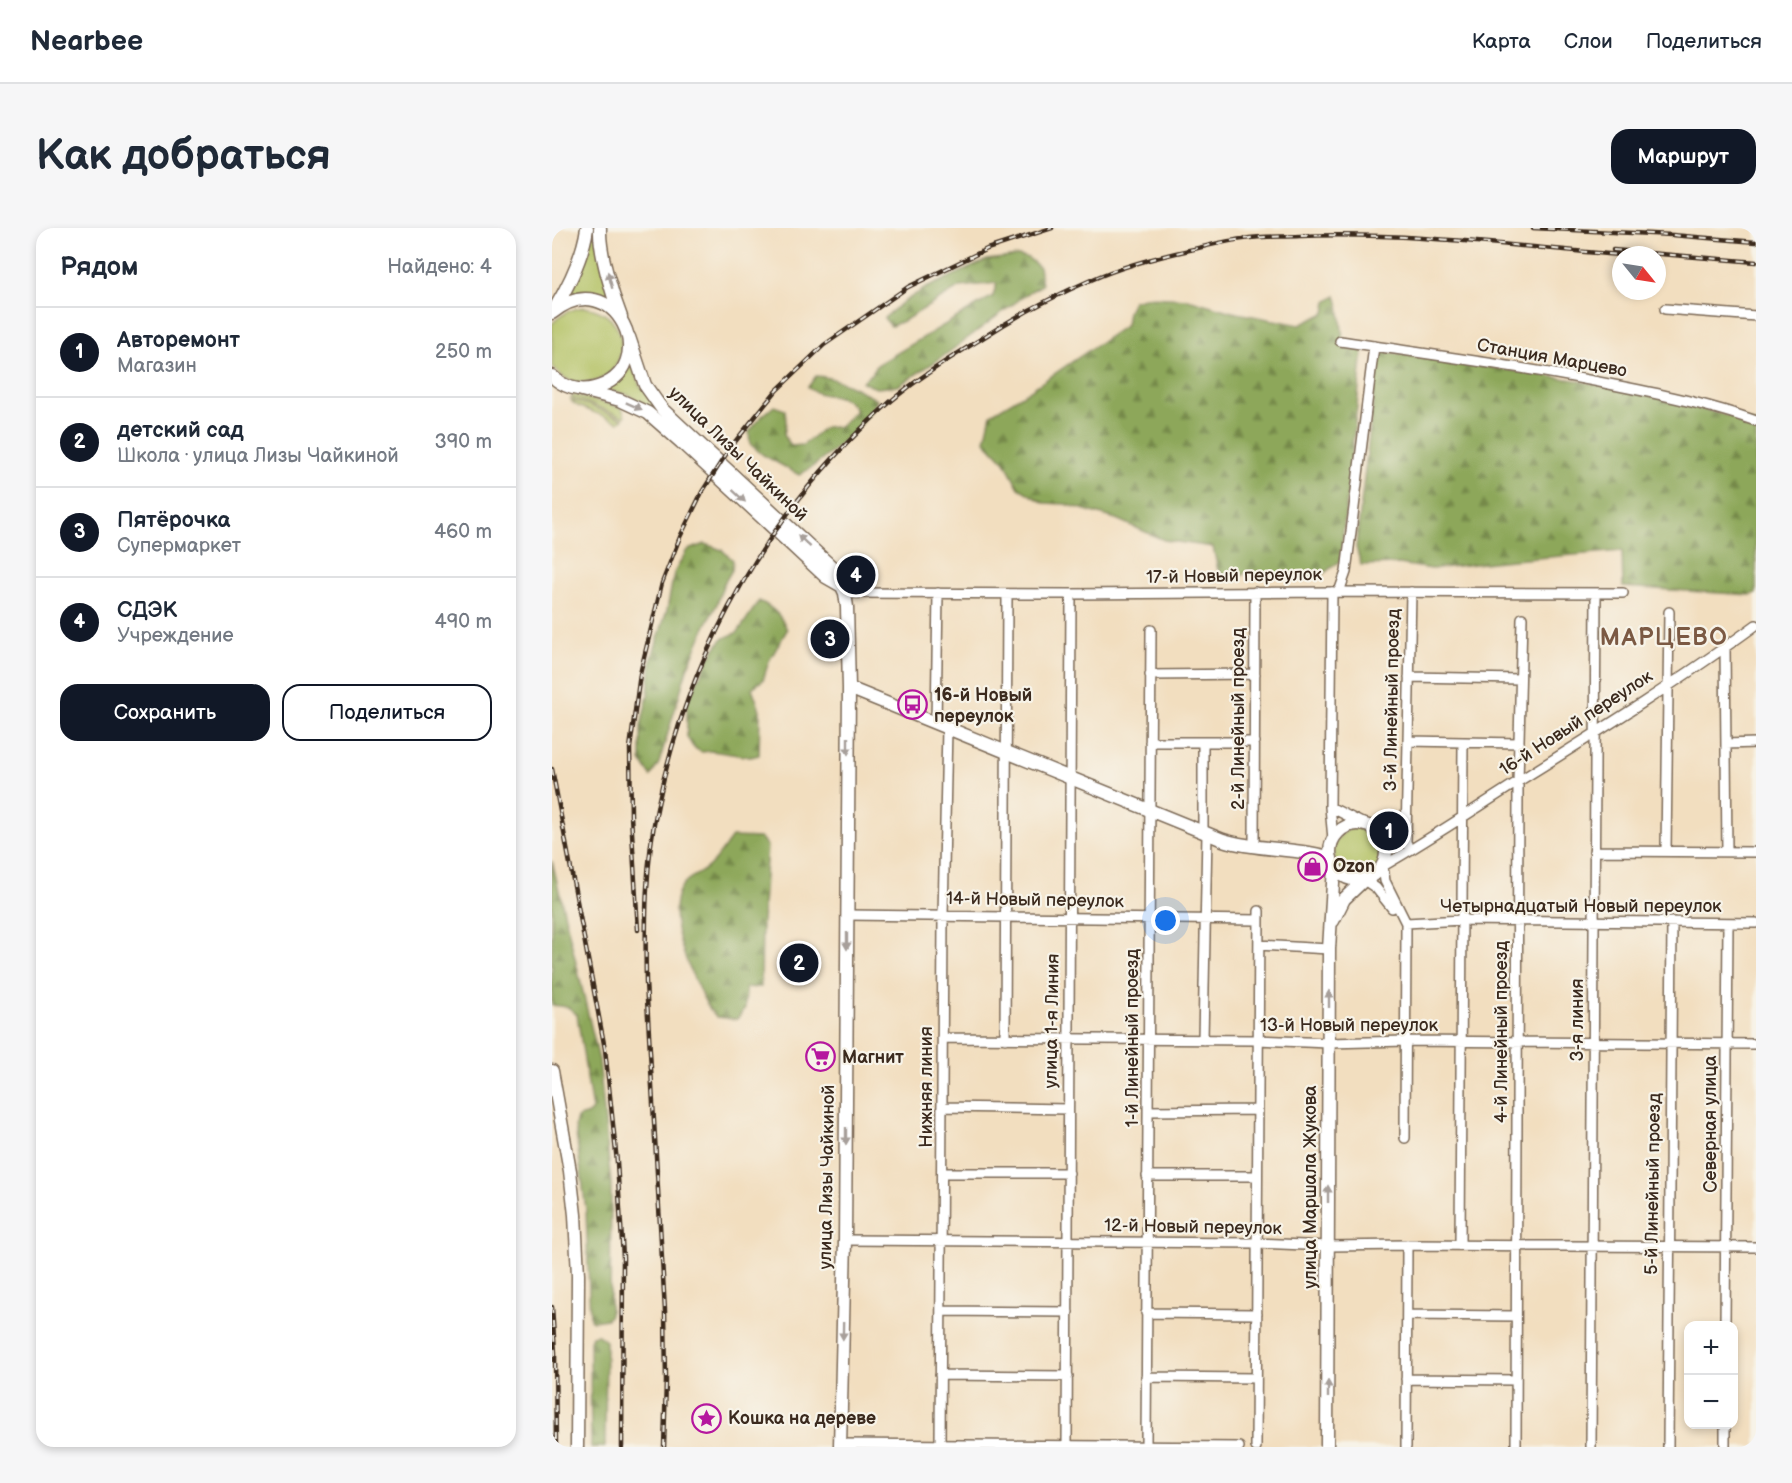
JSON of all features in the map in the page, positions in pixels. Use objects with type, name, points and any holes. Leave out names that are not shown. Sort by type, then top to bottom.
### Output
[{"type":"main road","points":[[552,313],[576,268],[587,228]]},
{"type":"main road","name":"улица Лизы Чайкиной","points":[[600,228],[602,249],[616,304],[645,385],[657,403],[688,434],[834,569],[842,589],[848,616],[845,1240],[840,1446]]},
{"type":"main road","points":[[552,313],[572,301],[585,299],[598,301],[619,315],[627,331],[629,349],[621,371],[602,386],[578,389]]},
{"type":"main road","name":"улица Лизы Чайкиной","points":[[552,376],[558,385],[620,400],[648,413],[826,577],[842,589]]},
{"type":"main road","points":[[849,688],[1150,811],[1240,845],[1315,853],[1333,862]]},
{"type":"main road","points":[[1315,853],[1333,840],[1341,830],[1348,826],[1364,824],[1377,831],[1383,838],[1386,847],[1383,866],[1377,873],[1364,880],[1347,878],[1340,873],[1333,862],[1330,850],[1333,840]]},
{"type":"main road","name":"улица Маршала Жукова","points":[[1327,1447],[1329,949],[1333,862]]},
{"type":"main road","name":"улица Маршала Жукова","points":[[1330,927],[1344,899],[1364,880]]},
{"type":"main road","points":[[552,1071],[570,1172],[575,1215],[578,1275],[577,1447]]},
{"type":"street","points":[[1665,309],[1756,316]]},
{"type":"street","name":"Станция Марцево","points":[[1340,341],[1577,377],[1734,412],[1756,421]]},
{"type":"street","points":[[1333,840],[1330,807],[1335,592],[1346,572],[1374,346]]},
{"type":"street","name":"17-й Новый переулок","points":[[842,589],[1007,594],[1255,592],[1623,594]]},
{"type":"street","name":"2-й Линейный проезд","points":[[1254,846],[1255,592]]},
{"type":"street","name":"3-й Линейный проезд","points":[[1402,842],[1406,841],[1411,592]]},
{"type":"street","name":"Нижняя линия","points":[[938,593],[942,726],[943,916],[940,1446]]},
{"type":"street","points":[[1005,1039],[1007,594]]},
{"type":"street","name":"улица 1-я Линия","points":[[1067,1446],[1071,594]]},
{"type":"street","name":"3-я линия","points":[[1591,1447],[1596,594]]},
{"type":"street","points":[[1666,852],[1669,612]]},
{"type":"street","name":"4-й Линейный проезд","points":[[1516,1447],[1518,782],[1522,618]]},
{"type":"street","name":"16-й Новый переулок","points":[[1383,866],[1595,733],[1756,625]]},
{"type":"street","name":"1-й Линейный проезд","points":[[1146,1447],[1151,630]]},
{"type":"street","points":[[1725,647],[1727,852]]},
{"type":"street","points":[[1150,675],[1255,674]]},
{"type":"street","points":[[1409,677],[1520,679]]},
{"type":"street","points":[[1408,741],[1519,743]]},
{"type":"street","points":[[1150,742],[1255,742]]},
{"type":"street","points":[[1203,742],[1206,919],[1203,1040]]},
{"type":"street","points":[[1460,1245],[1463,742]]},
{"type":"street","points":[[1726,744],[1756,743]]},
{"type":"street","points":[[1330,807],[1364,824]]},
{"type":"street","points":[[1377,831],[1414,848]]},
{"type":"street","points":[[1594,851],[1756,852]]},
{"type":"street","points":[[1383,866],[1385,881],[1406,923],[1405,1138]]},
{"type":"street","points":[[1364,880],[1376,888],[1406,923]]},
{"type":"street","name":"14-й Новый переулок","points":[[847,915],[1206,919],[1259,915],[1258,945]]},
{"type":"street","name":"Четырнадцатый Новый переулок","points":[[1406,923],[1462,920],[1756,923]]},
{"type":"street","name":"5-й Линейный проезд","points":[[1668,1447],[1672,922]]},
{"type":"street","name":"Северная улица","points":[[1725,1321],[1728,923]]},
{"type":"street","points":[[1256,1447],[1258,945],[1329,949]]},
{"type":"street","name":"13-й Новый переулок","points":[[942,1038],[1258,1040],[1329,1043],[1406,1041],[1756,1044]]},
{"type":"street","points":[[942,1107],[1068,1109]]},
{"type":"street","points":[[1148,1111],[1258,1110]]},
{"type":"street","points":[[942,1173],[1068,1173]]},
{"type":"street","points":[[1147,1176],[1257,1176]]},
{"type":"street","name":"12-й Новый переулок","points":[[845,1240],[1328,1246],[1756,1247]]},
{"type":"street","points":[[1406,1447],[1407,1245]]},
{"type":"street","points":[[941,1311],[1068,1312]]},
{"type":"street","points":[[1146,1313],[1257,1314]]},
{"type":"street","points":[[1407,1315],[1516,1316]]},
{"type":"street","points":[[940,1375],[1068,1376]]},
{"type":"street","points":[[1146,1377],[1257,1378]]},
{"type":"street","points":[[1406,1379],[1516,1380]]},
{"type":"street","points":[[1725,1429],[1725,1447]]},
{"type":"street","points":[[840,1446],[1239,1447]]},
{"type":"green space","points":[[592,228],[596,228],[612,305],[565,300]]},
{"type":"green space","points":[[1018,256],[1028,258],[1039,267],[1042,285],[898,386],[876,388],[862,382],[877,365],[993,296],[997,283],[960,287],[891,326],[884,318],[903,302],[926,288],[987,260]]},
{"type":"green space","points":[[1336,296],[1344,349],[1363,351],[1340,561],[1320,576],[1291,577],[1248,571],[1240,577],[1229,579],[1218,570],[1213,547],[1164,540],[1116,519],[1065,504],[1044,503],[1019,488],[1005,462],[985,441],[991,414],[1126,325],[1128,311],[1133,301],[1148,297],[1188,299],[1232,312],[1300,325],[1325,313],[1327,302]]},
{"type":"green space","points":[[583,307],[601,313],[614,323],[620,336],[621,350],[617,363],[608,374],[595,381],[578,382],[563,377],[552,365],[552,324],[566,313]]},
{"type":"green space","points":[[1379,351],[1575,380],[1756,423],[1756,593],[1752,595],[1623,587],[1622,551],[1432,569],[1399,564],[1361,565],[1356,547]]},
{"type":"green space","points":[[631,363],[640,386],[830,571],[646,405],[629,395],[605,389],[621,379]]},
{"type":"green space","points":[[816,376],[840,381],[877,400],[863,421],[843,442],[799,475],[763,455],[750,444],[749,432],[774,406],[785,410],[784,435],[791,446],[803,445],[825,427],[840,427],[856,410],[844,399],[820,394],[808,387]]},
{"type":"green space","points":[[574,395],[622,408],[625,416],[571,398]]},
{"type":"green space","points":[[571,400],[623,419],[616,421],[578,406]]},
{"type":"green space","points":[[705,544],[722,550],[733,560],[732,570],[723,585],[717,604],[687,669],[659,763],[651,776],[641,761],[641,726],[648,696],[651,661],[667,610],[674,573],[687,550]]},
{"type":"green space","points":[[759,601],[776,612],[787,630],[769,661],[763,680],[752,688],[760,710],[759,755],[751,757],[712,751],[701,752],[693,747],[687,737],[687,703],[710,656],[722,639],[738,632]]},
{"type":"green space","points":[[1353,828],[1363,828],[1375,835],[1382,847],[1382,857],[1375,869],[1363,876],[1353,876],[1338,865],[1334,857],[1334,847],[1345,832]]},
{"type":"green space","points":[[732,837],[761,838],[767,846],[762,921],[761,987],[746,988],[745,1008],[737,1019],[717,1017],[709,1009],[689,967],[675,917],[680,889],[689,879],[712,863]]},
{"type":"green space","points":[[552,861],[599,1060],[611,1185],[610,1314],[607,1319],[593,1321],[590,1319],[586,1210],[575,1126],[577,1118],[592,1110],[577,1015],[568,1007],[552,1005]]},
{"type":"green space","points":[[598,1335],[606,1341],[605,1447],[591,1447],[590,1341],[592,1336]]},
{"type":"railway","points":[[638,930],[631,816],[630,748],[640,674],[662,583],[680,537],[702,492],[730,448],[776,391],[824,345],[908,287],[987,249],[1052,228]]},
{"type":"railway","points":[[1533,228],[1756,242]]},
{"type":"railway","points":[[664,1447],[665,1311],[646,982],[650,848],[672,747],[691,691],[714,637],[741,585],[773,535],[808,487],[847,443],[912,384],[1010,321],[1050,299],[1103,275],[1142,262],[1237,240],[1340,235],[1460,241],[1612,254]]},
{"type":"railway","points":[[1666,254],[1756,262]]},
{"type":"railway","points":[[552,769],[605,1049],[617,1162],[623,1257],[622,1447]]},
{"type":"railway","points":[[552,1307],[556,1447]]},
{"type":"place","name":"СДЭК","points":[[856,575]]},
{"type":"place","name":"Пятёрочка","points":[[830,639]]},
{"type":"place","name":"16-й Новый переулок","points":[[913,705]]},
{"type":"place","name":"Авторемонт","points":[[1389,831]]},
{"type":"place","name":"Ozon","points":[[1312,866]]},
{"type":"place","name":"детский сад","points":[[799,963]]},
{"type":"place","name":"Магнит","points":[[821,1057]]},
{"type":"place","name":"Кошка на дереве","points":[[707,1418]]},
{"type":"district","name":"МАРЦЕВО","points":[[1664,637]]}]
